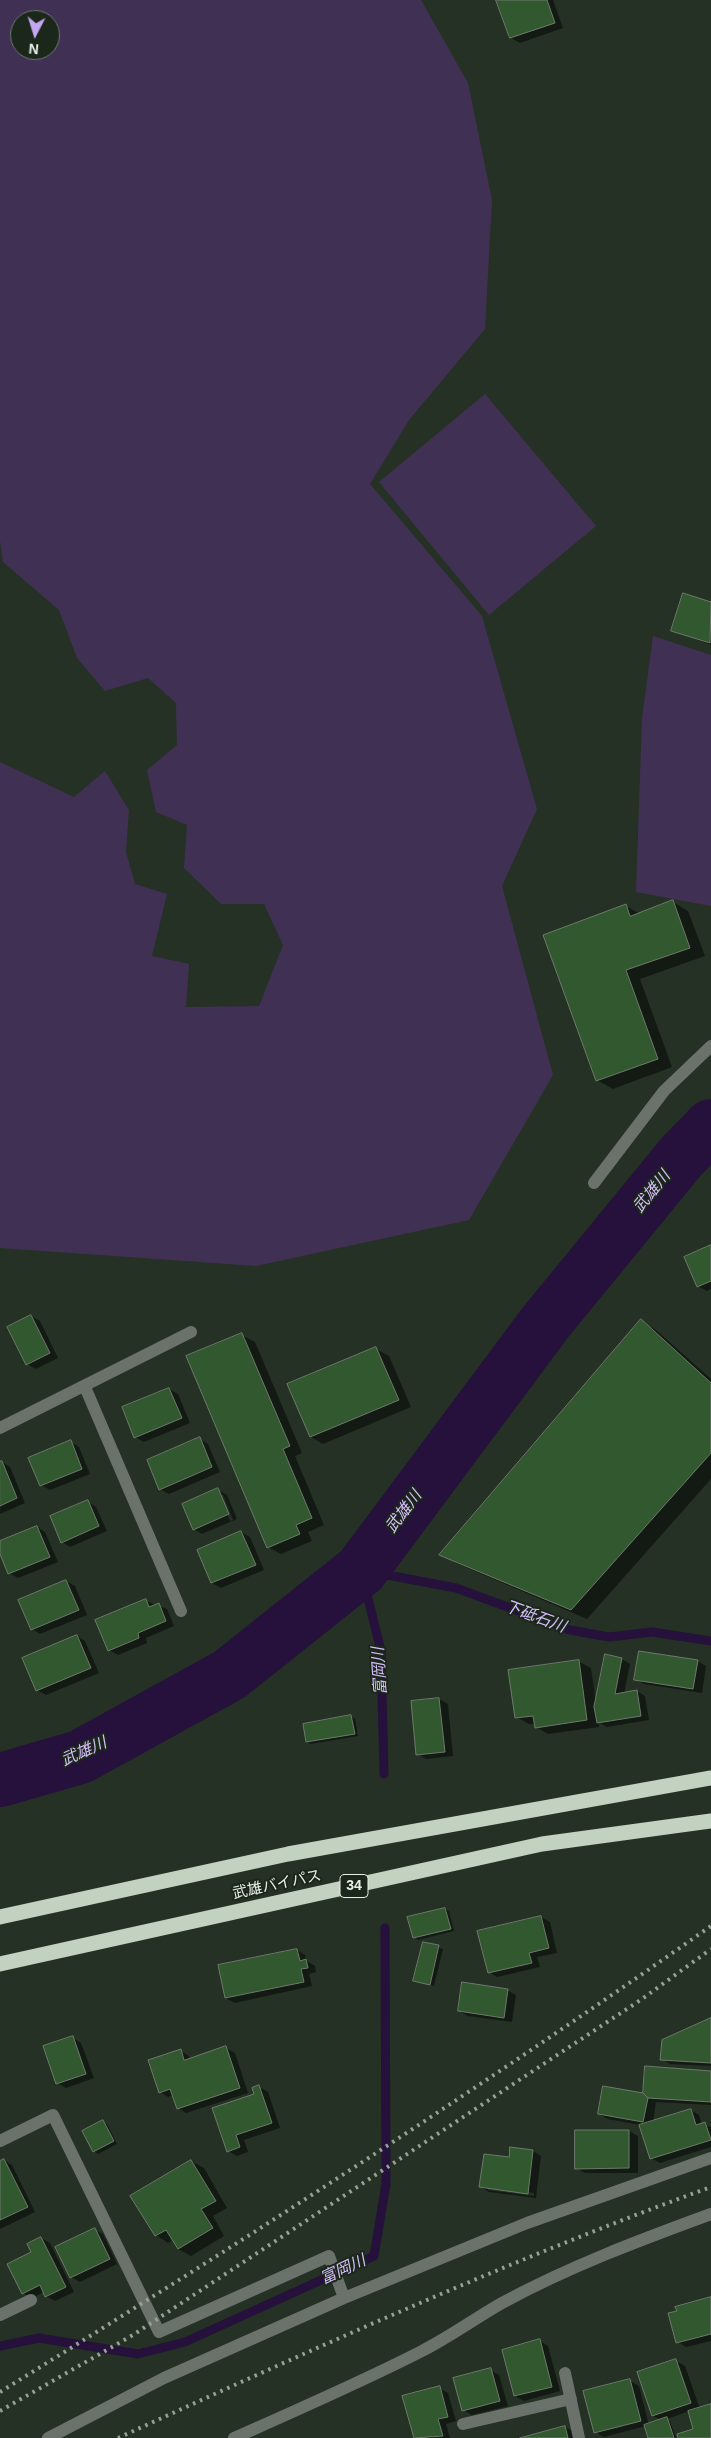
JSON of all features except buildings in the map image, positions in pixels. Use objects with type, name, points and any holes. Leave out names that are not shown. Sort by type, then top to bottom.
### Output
[{"type":"highway","name":"武雄バイパス","points":[[0,1917],[288,1854],[711,1778]]},
{"type":"highway","name":"武雄バイパス","points":[[0,1964],[542,1844],[711,1820]]},
{"type":"street","points":[[594,1183],[664,1091],[711,1046]]},
{"type":"street","points":[[0,1428],[85,1387],[191,1332]]},
{"type":"street","points":[[85,1387],[182,1611]]},
{"type":"street","points":[[0,2141],[52,2115],[159,2332],[329,2256],[344,2298]]},
{"type":"street","points":[[48,2438],[164,2378],[344,2298],[527,2223],[711,2158]]},
{"type":"street","points":[[234,2438],[345,2389],[422,2351],[503,2303],[563,2274],[646,2238],[711,2214]]},
{"type":"street","points":[[0,2313],[31,2300]]},
{"type":"street","points":[[565,2373],[579,2438]]},
{"type":"street","points":[[463,2424],[571,2399]]},
{"type":"shaded area","points":[[0,0],[421,0],[468,83],[492,200],[485,329],[409,420],[370,484],[482,616],[537,809],[502,886],[553,1075],[469,1220],[256,1266],[0,1248],[0,762],[74,797],[105,771],[129,810],[126,852],[135,884],[167,894],[152,956],[189,964],[186,1007],[259,1006],[283,945],[264,904],[221,904],[184,868],[187,825],[156,812],[147,770],[177,745],[176,703],[148,678],[105,691],[77,658],[59,610],[3,562],[0,541]]},
{"type":"shaded area","points":[[485,394],[596,526],[489,615],[379,482]]},
{"type":"shaded area","points":[[653,636],[711,655],[711,906],[636,892],[642,718]]},
{"type":"waterway","name":"武雄川","points":[[0,1780],[80,1757],[229,1675],[361,1570],[545,1323],[681,1157],[711,1126]]},
{"type":"waterway","name":"下砥石川","points":[[384,1774],[381,1651],[361,1570],[456,1588],[570,1630],[609,1637],[652,1632],[711,1641]]},
{"type":"waterway","name":"富岡川","points":[[0,2346],[39,2338],[138,2354],[185,2342],[374,2256],[386,2184],[385,1928]]},
{"type":"railway","points":[[0,2392],[180,2279],[448,2106],[711,1926]]},
{"type":"railway","points":[[0,2411],[133,2335],[642,1999],[711,1949]]},
{"type":"railway","points":[[118,2438],[412,2306],[561,2244],[711,2187]]}]
